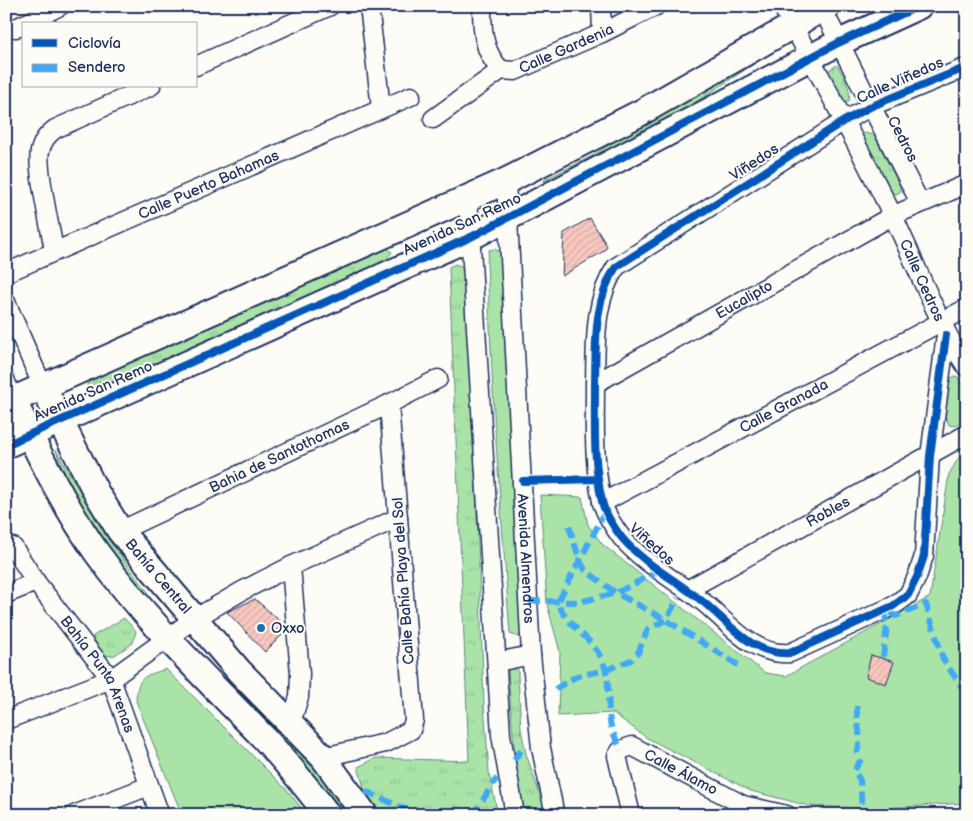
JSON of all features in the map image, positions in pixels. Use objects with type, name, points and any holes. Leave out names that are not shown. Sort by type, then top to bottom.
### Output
[{"type":"street","points":[[28,22],[60,6]]},
{"type":"street","points":[[198,65],[330,6]]},
{"type":"street","points":[[369,6],[380,108]]},
{"type":"street","points":[[433,119],[501,70],[491,60],[485,43],[482,6]]},
{"type":"street","points":[[601,6],[602,33]]},
{"type":"street","name":"Calle Gardenia","points":[[501,70],[515,71],[602,33],[656,6]]},
{"type":"street","name":"Avenida San Remo","points":[[6,445],[472,237],[838,43],[920,6]]},
{"type":"street","name":"Avenida San Remo","points":[[9,395],[42,385],[506,181],[640,113],[787,16],[823,7]]},
{"type":"street","name":"Cedros","points":[[823,7],[838,43],[872,106],[920,203]]},
{"type":"street","points":[[787,16],[844,121],[892,216]]},
{"type":"street","points":[[6,27],[16,28],[22,25]]},
{"type":"street","name":"Calle Viñedos","points":[[844,121],[872,106],[967,67]]},
{"type":"street","points":[[54,251],[40,168],[40,152],[46,136],[55,129],[147,88]]},
{"type":"street","name":"Calle Puerto Bahamas","points":[[6,273],[411,96]]},
{"type":"street","name":"Viñedos","points":[[844,121],[616,267],[607,280],[598,314],[594,428],[602,503],[622,537],[659,571],[689,590],[752,644],[765,651],[778,654],[790,653],[893,606],[908,595],[924,556],[930,456],[943,328]]},
{"type":"street","name":"Avenida Almendros","points":[[506,181],[510,218],[531,655],[541,748],[555,815]]},
{"type":"street","name":"Eucalipto","points":[[596,383],[892,216],[967,184]]},
{"type":"street","points":[[468,198],[472,237],[501,736],[515,815]]},
{"type":"street","name":"Calle Cedros","points":[[892,216],[943,328],[967,368]]},
{"type":"street","name":"Bahía Central","points":[[6,302],[59,421],[96,492],[120,531],[239,671],[323,757],[364,815]]},
{"type":"street","name":"Calle Granada","points":[[602,503],[943,328],[967,308]]},
{"type":"street","name":"Bahia de Santothomas","points":[[120,531],[438,379]]},
{"type":"street","name":"Bahía Central","points":[[9,395],[64,500],[97,552],[168,640],[266,741],[328,815]]},
{"type":"street","name":"Calle Bahía Playa del Sol","points":[[323,757],[386,743],[411,730],[414,720],[389,404]]},
{"type":"street","name":"Robles","points":[[689,590],[967,434]]},
{"type":"street","points":[[6,720],[111,680],[168,640],[194,619],[242,591],[291,566],[398,518]]},
{"type":"street","name":"Bahía Punta Arenas","points":[[12,547],[36,582],[111,680],[160,815]]},
{"type":"street","points":[[291,566],[300,674],[299,697],[291,723]]},
{"type":"street","points":[[6,594],[36,582]]},
{"type":"street","points":[[497,662],[531,655]]},
{"type":"street","name":"Calle Álamo","points":[[631,815],[617,756],[621,750],[632,746],[744,810],[788,815]]},
{"type":"street","points":[[74,815],[150,786]]},
{"type":"green space","points":[[775,50],[646,135],[547,186],[544,180],[592,156],[666,108]]},
{"type":"green space","points":[[837,65],[848,87],[849,101],[843,101],[826,72]]},
{"type":"green space","points":[[864,133],[874,135],[900,186],[900,192],[894,195],[888,192],[861,136]]},
{"type":"green space","points":[[384,246],[392,252],[385,261],[94,392],[88,389],[87,384],[95,378]]},
{"type":"green space","points":[[495,249],[502,256],[513,374],[515,519],[521,632],[519,637],[510,634],[494,415],[487,262],[489,250]]},
{"type":"green space","points":[[455,264],[464,267],[468,274],[484,704],[489,772],[498,815],[379,815],[365,791],[358,767],[376,758],[469,761],[449,267]]},
{"type":"green space","points":[[957,376],[967,394],[967,418],[954,426],[949,425],[945,416],[947,382],[950,378]]},
{"type":"green space","points":[[56,450],[106,536],[148,592],[146,595],[105,545],[93,527],[72,489]]},
{"type":"green space","points":[[967,451],[967,803],[873,809],[809,806],[751,791],[647,738],[613,713],[558,716],[560,652],[547,604],[540,495],[582,497],[588,525],[603,545],[765,673],[786,676],[930,597],[949,474],[962,452]]},
{"type":"green space","points":[[124,618],[136,631],[133,643],[115,655],[107,656],[98,649],[93,636]]},
{"type":"green space","points":[[198,653],[263,714],[317,772],[349,815],[342,815],[327,793],[292,753],[198,660]]},
{"type":"green space","points":[[513,666],[518,670],[521,729],[526,754],[547,815],[524,815],[510,705],[508,668]]},
{"type":"green space","points":[[166,669],[288,791],[307,815],[182,815],[136,701],[138,686],[143,678]]},
{"type":"building","points":[[590,218],[607,246],[604,251],[562,276],[564,233]]},
{"type":"building","name":"Oxxo","points":[[255,599],[280,621],[282,635],[265,652],[227,612]]},
{"type":"building","points":[[871,655],[894,662],[886,684],[866,677]]},
{"type":"marked path","points":[[606,510],[558,602],[567,618],[598,652],[605,667],[608,682],[610,722],[621,750]]},
{"type":"marked path","points":[[569,526],[580,561],[585,570],[616,593],[666,620],[738,665]]},
{"type":"marked path","points":[[529,601],[579,602],[616,593],[659,571]]},
{"type":"marked path","points":[[555,689],[577,676],[606,670],[631,660],[638,653],[648,629],[666,620],[678,598]]},
{"type":"marked path","points":[[883,657],[887,626],[884,610],[896,616],[926,604],[943,659],[967,695]]},
{"type":"marked path","points":[[857,706],[859,736],[857,752],[860,761],[854,771],[860,780],[862,808]]},
{"type":"marked path","points":[[514,760],[524,747]]},
{"type":"marked path","points":[[472,815],[497,778]]},
{"type":"marked path","points":[[365,791],[410,811],[428,815]]},
{"type":"cycle path","points":[[6,445],[471,237],[838,43],[919,6]]},
{"type":"cycle path","points":[[946,335],[930,456],[924,556],[908,595],[893,606],[790,653],[777,653],[766,650],[735,631],[697,597],[631,548],[607,515],[599,487],[596,458],[595,354],[597,323],[603,294],[616,267],[844,121],[872,106],[967,67]]},
{"type":"cycle path","points":[[523,481],[598,479]]},
{"type":"place","name":"Oxxo","points":[[261,628]]}]
